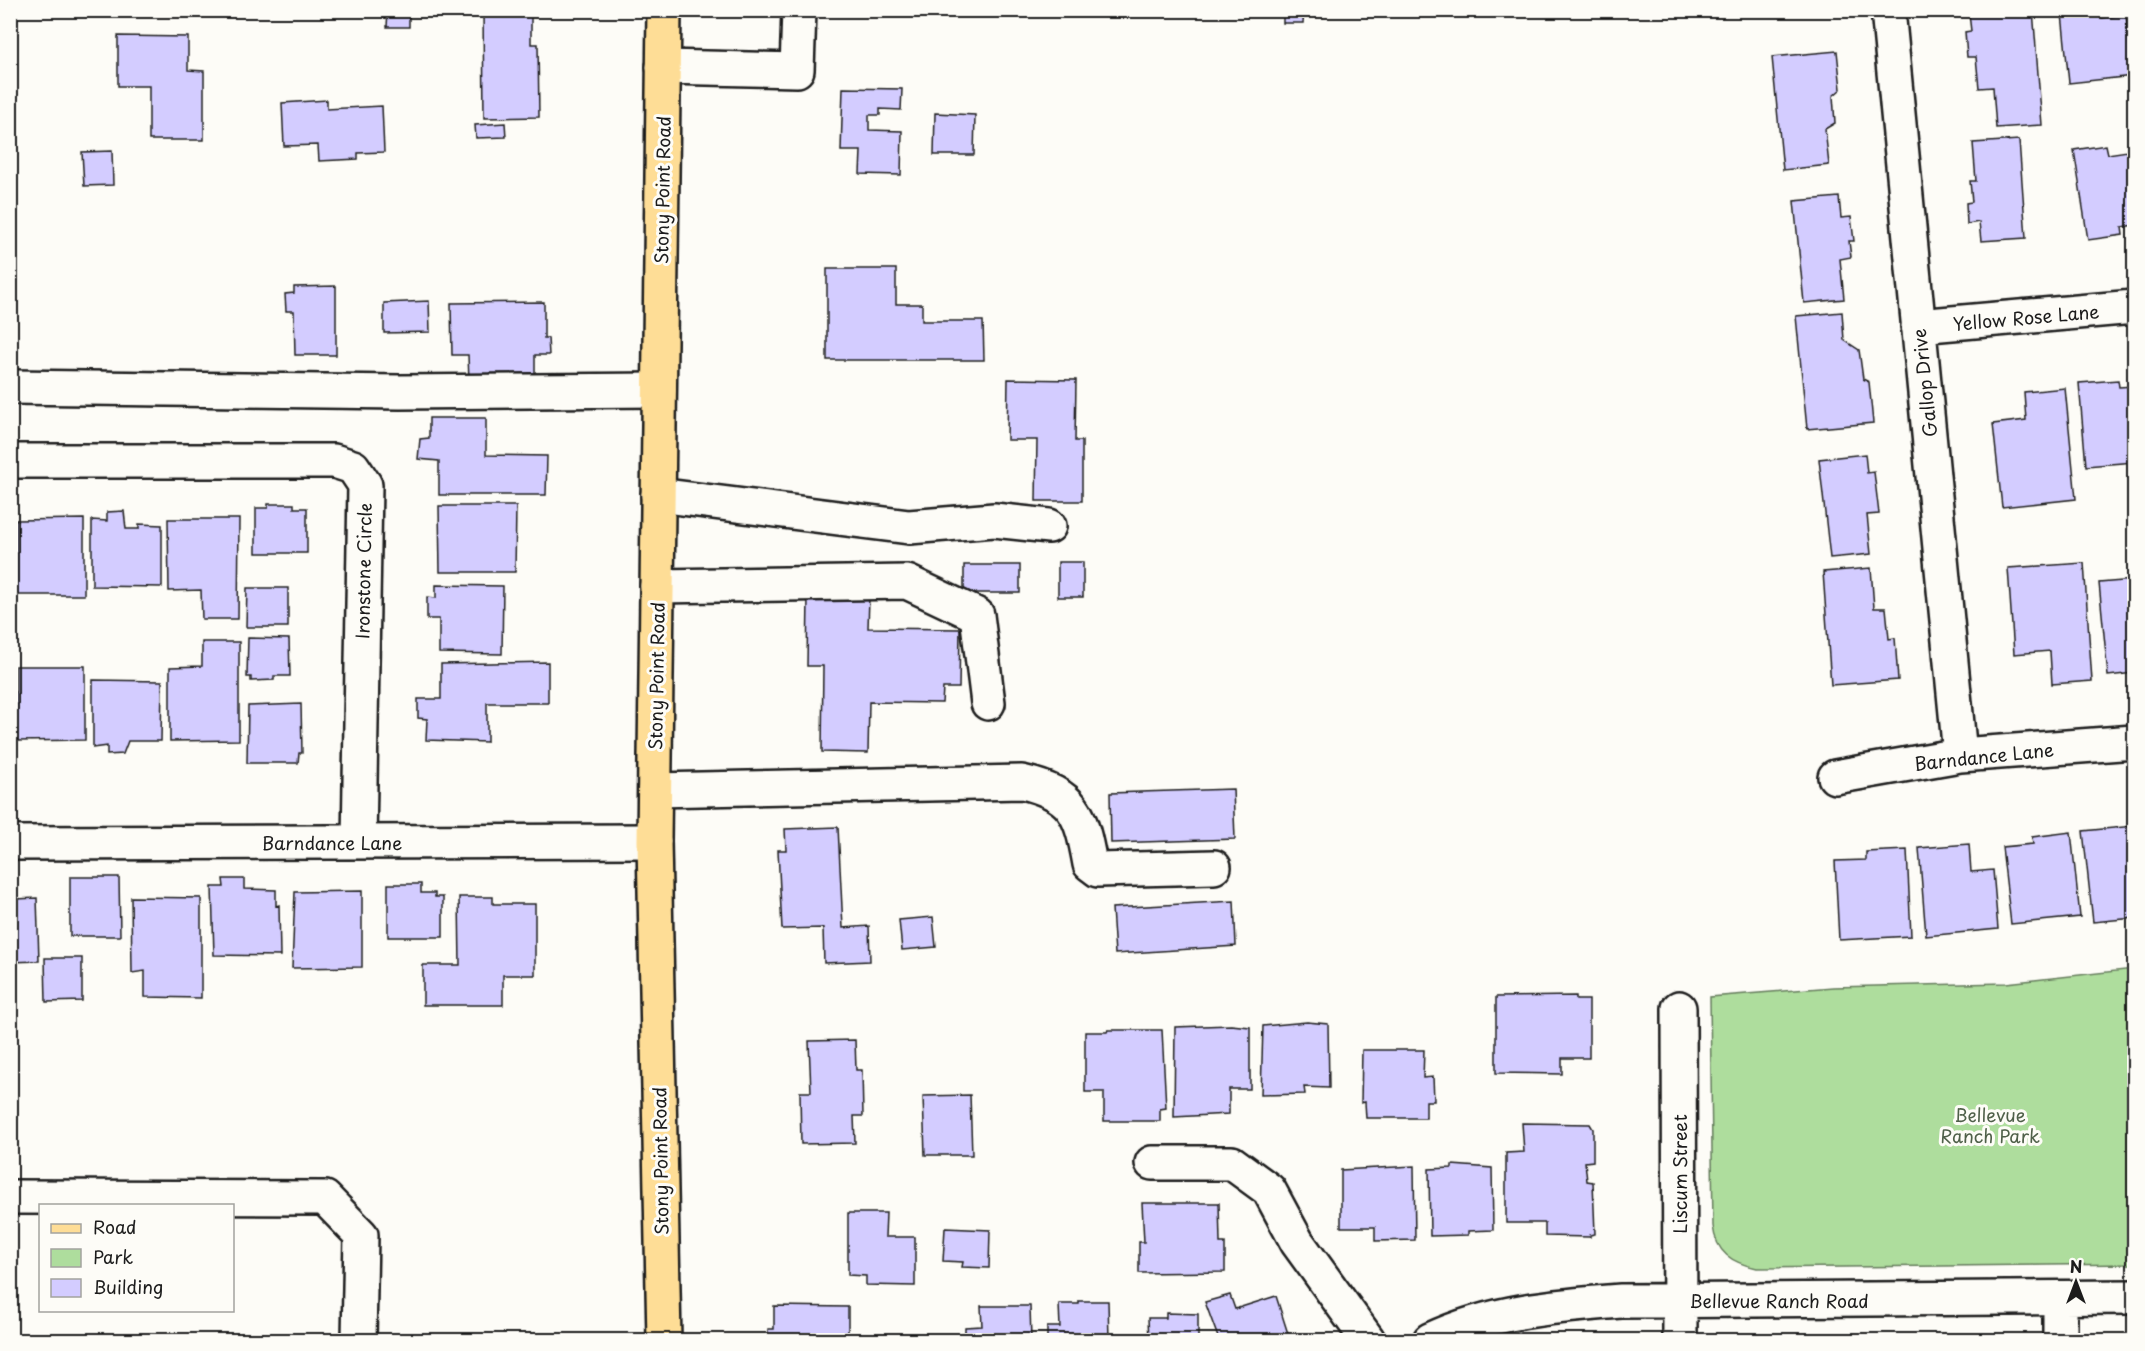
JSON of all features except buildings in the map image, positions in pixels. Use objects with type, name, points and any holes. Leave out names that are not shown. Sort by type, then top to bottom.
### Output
[{"type":"main road","name":"Stony Point Road","points":[[664,10],[654,841],[664,1341]]},
{"type":"street","points":[[663,67],[797,70],[799,10]]},
{"type":"street","name":"Gallop Drive","points":[[1888,10],[1960,755]]},
{"type":"street","name":"Yellow Rose Lane","points":[[1918,326],[2134,307]]},
{"type":"street","points":[[10,387],[400,392],[659,390]]},
{"type":"street","name":"Ironstone Circle","points":[[10,460],[334,460],[353,467],[365,485],[359,842]]},
{"type":"street","points":[[658,495],[909,527],[994,520],[1049,526]]},
{"type":"street","points":[[657,586],[907,582],[977,615],[988,703]]},
{"type":"street","name":"Barndance Lane","points":[[1835,777],[1960,755],[2134,742]]},
{"type":"street","points":[[655,790],[1022,782],[1044,787],[1064,797],[1080,816],[1090,864],[1098,870],[1214,867]]},
{"type":"street","name":"Barndance Lane","points":[[10,843],[654,841]]},
{"type":"street","name":"Liscum Street","points":[[1679,1008],[1680,1341]]},
{"type":"street","points":[[1152,1163],[1232,1163],[1269,1190],[1297,1242],[1368,1341]]},
{"type":"street","points":[[10,1197],[325,1198],[361,1235],[359,1341]]},
{"type":"street","name":"Bellevue Ranch Road","points":[[1430,1341],[1502,1314],[1559,1306],[1679,1301],[2134,1297]]},
{"type":"street","points":[[2060,1298],[2060,1341]]},
{"type":"green space","name":"Bellevue Ranch Park","points":[[2134,969],[2134,1264],[1757,1268],[1733,1260],[1722,1250],[1713,1226],[1710,997],[1833,987],[2006,983]]}]
